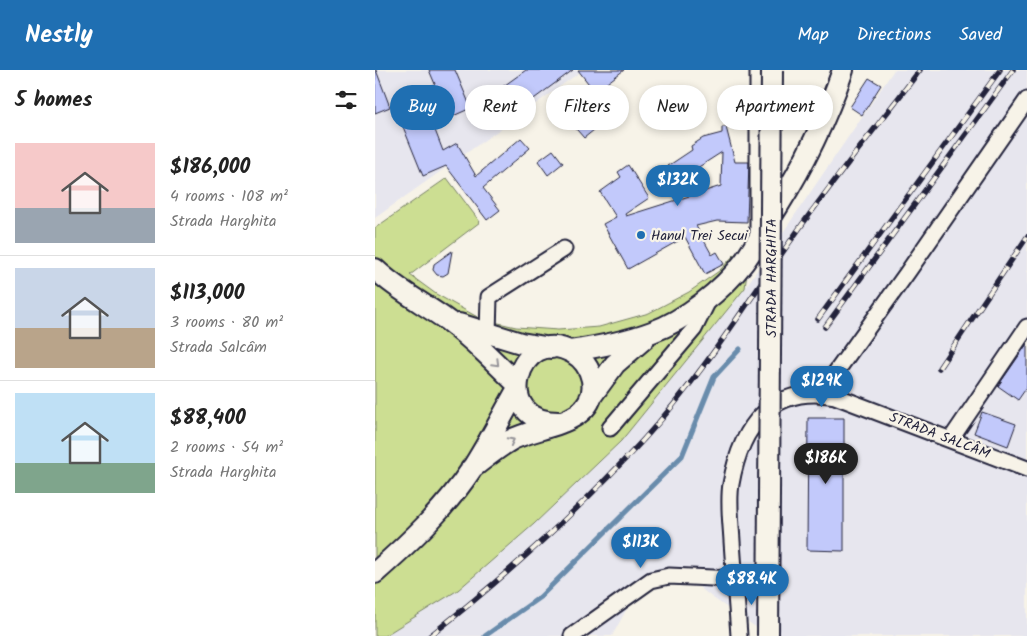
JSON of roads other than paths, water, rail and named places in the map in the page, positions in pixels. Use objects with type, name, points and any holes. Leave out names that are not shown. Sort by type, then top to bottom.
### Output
[{"type":"main road","name":"STRADA HARGHITA","points":[[769,636],[772,70]]},
{"type":"main road","points":[[375,573],[405,546],[456,490],[471,469],[517,387],[519,373],[523,364],[531,356],[540,350],[622,342],[653,332],[690,312],[729,280],[758,242],[803,165],[831,105],[843,70]]},
{"type":"main road","points":[[375,269],[405,294],[446,320],[485,352],[517,387],[521,402],[528,412],[538,420],[550,423],[563,422]]},
{"type":"main road","points":[[446,320],[488,334],[521,343],[561,349],[578,356],[589,371],[592,380],[590,398]]},
{"type":"main road","points":[[471,469],[511,440],[574,418],[584,409],[615,364],[653,332]]},
{"type":"street","points":[[758,70],[758,242]]},
{"type":"street","points":[[821,393],[1027,100]]},
{"type":"street","points":[[488,334],[489,296],[564,249]]},
{"type":"street","points":[[610,428],[694,329],[710,296]]},
{"type":"street","points":[[951,438],[1027,327]]},
{"type":"street","name":"STRADA SALCÂM","points":[[735,579],[731,522],[731,485],[737,460],[755,422],[779,401],[802,394],[821,393],[849,400],[1027,469]]},
{"type":"street","points":[[572,636],[651,580],[669,576],[735,579],[739,636]]},
{"type":"waterway","points":[[485,636],[540,597],[682,456],[714,377],[740,349]]},
{"type":"railway","points":[[430,636],[514,566],[568,517],[665,415],[704,365],[825,194],[920,70]]},
{"type":"railway","points":[[818,319],[1000,70]]},
{"type":"railway","points":[[825,327],[1013,70]]},
{"type":"railway","points":[[939,368],[1027,237]]},
{"type":"place","name":"Hanul Trei Secui","points":[[641,235]]}]
